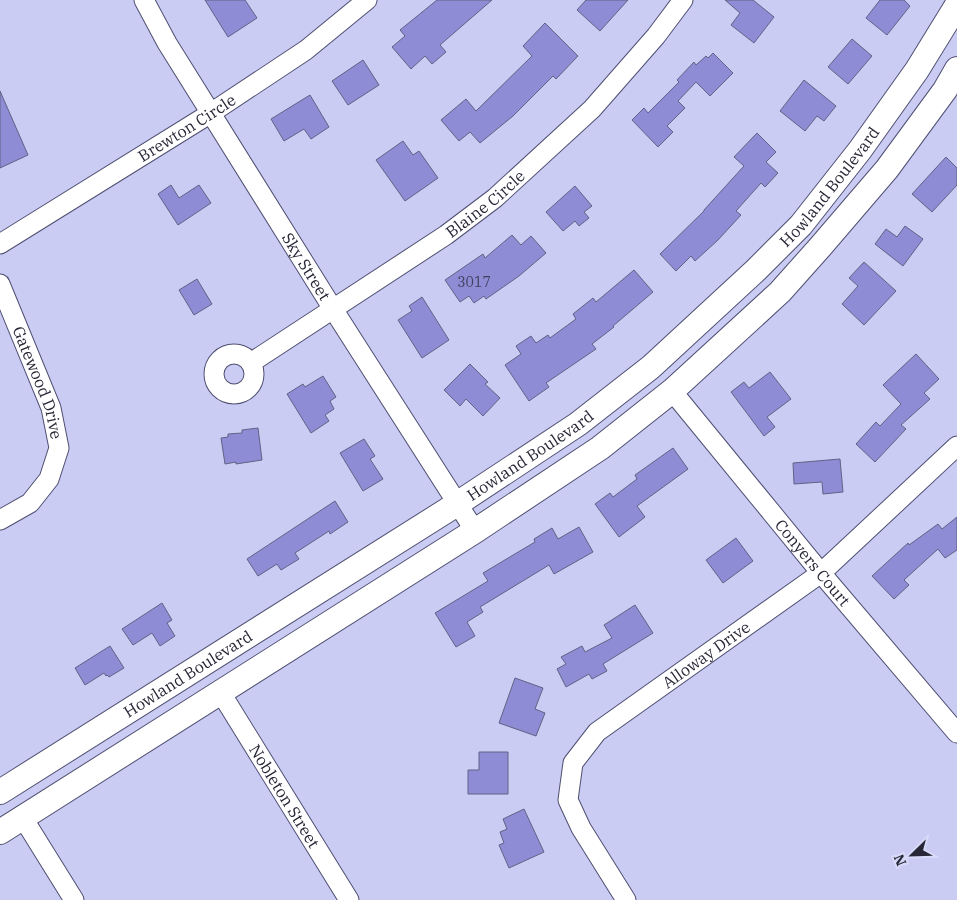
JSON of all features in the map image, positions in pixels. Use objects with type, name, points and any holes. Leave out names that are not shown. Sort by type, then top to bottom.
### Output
[{"type":"main road","name":"Howland Boulevard","points":[[0,792],[458,504],[578,424],[651,367],[756,270],[801,225],[860,150],[917,70],[957,5]]},
{"type":"main road","name":"Howland Boulevard","points":[[0,832],[475,531],[600,448],[672,391],[780,292],[821,246],[951,94],[957,69]]},
{"type":"street","name":"Sky Street","points":[[144,0],[167,43],[333,309],[475,531]]},
{"type":"street","name":"Brewton Circle","points":[[0,244],[306,50],[367,0]]},
{"type":"street","name":"Blaine Circle","points":[[252,362],[446,235],[495,198],[592,109],[656,36],[683,0]]},
{"type":"street","name":"Gatewood Drive","points":[[0,284],[51,408],[59,448],[49,479],[30,503],[0,520]]},
{"type":"street","name":"Conyers Court","points":[[672,391],[957,733]]},
{"type":"street","name":"Alloway Drive","points":[[626,900],[581,828],[568,800],[573,763],[598,732],[822,573],[957,446]]},
{"type":"street","name":"Nobleton Street","points":[[221,692],[349,900]]},
{"type":"street","points":[[22,818],[74,900]]},
{"type":"building","points":[[205,0],[245,0],[257,18],[228,37]]},
{"type":"building","points":[[437,0],[492,0],[440,45],[446,52],[432,64],[425,56],[411,69],[392,47],[405,36],[400,30]]},
{"type":"building","points":[[586,0],[628,0],[600,31],[577,10]]},
{"type":"building","points":[[725,0],[753,0],[774,17],[754,43],[731,25],[740,13]]},
{"type":"building","points":[[880,0],[904,0],[910,6],[887,35],[866,18]]},
{"type":"building","points":[[545,23],[578,56],[556,79],[553,76],[513,116],[480,143],[470,132],[459,141],[441,120],[466,99],[476,111],[532,56],[523,46]]},
{"type":"building","points":[[852,39],[872,56],[848,84],[828,67]]},
{"type":"building","points":[[713,53],[733,73],[710,96],[696,82],[678,101],[685,108],[667,126],[673,132],[658,147],[632,120],[644,108],[648,113],[679,82],[677,80],[694,62],[696,65],[706,56],[708,58]]},
{"type":"building","points":[[363,60],[379,85],[348,105],[332,81]]},
{"type":"building","points":[[804,80],[836,106],[824,121],[817,116],[805,131],[780,111]]},
{"type":"building","points":[[0,91],[28,155],[0,168]]},
{"type":"building","points":[[310,95],[329,127],[311,139],[304,129],[284,141],[271,119]]},
{"type":"building","points":[[757,133],[776,152],[766,162],[778,173],[765,187],[761,183],[736,211],[741,215],[718,240],[695,261],[691,256],[676,271],[660,254],[704,211],[744,166],[734,157]]},
{"type":"building","points":[[403,141],[413,155],[419,151],[438,178],[405,201],[376,160]]},
{"type":"building","points":[[946,157],[957,168],[957,185],[932,212],[912,194]]},
{"type":"building","points":[[171,185],[179,198],[199,185],[211,203],[178,225],[158,194]]},
{"type":"building","points":[[575,186],[592,206],[584,212],[589,218],[579,226],[575,221],[563,231],[546,212]]},
{"type":"building","points":[[905,226],[923,239],[903,266],[875,244],[886,229],[897,237]]},
{"type":"building","points":[[512,235],[521,245],[531,236],[546,253],[519,276],[486,299],[484,296],[474,303],[469,296],[460,302],[445,280],[483,254],[485,258]]},
{"type":"building","points":[[864,262],[896,291],[864,325],[842,304],[858,286],[849,278]]},
{"type":"building","points":[[634,270],[653,292],[592,344],[596,349],[546,383],[549,387],[529,401],[505,365],[521,354],[516,346],[531,336],[536,343],[548,335],[550,338],[576,319],[573,314],[593,298],[596,302]]},
{"type":"building","points":[[197,279],[212,304],[194,315],[179,290]]},
{"type":"building","points":[[422,297],[449,340],[422,358],[398,320],[412,311],[409,306]]},
{"type":"building","points":[[916,354],[939,379],[924,393],[930,399],[901,425],[906,429],[875,462],[856,444],[876,422],[880,426],[901,404],[883,385]]},
{"type":"building","points":[[470,364],[488,382],[485,384],[500,398],[483,416],[466,399],[460,406],[444,390]]},
{"type":"building","points":[[770,372],[791,399],[767,417],[775,427],[764,436],[731,392],[744,382],[749,388]]},
{"type":"building","points":[[323,376],[336,397],[330,401],[334,409],[325,415],[329,421],[311,433],[287,394],[303,384],[305,387]]},
{"type":"building","points":[[258,428],[262,460],[225,464],[221,438],[228,437],[228,434],[242,433],[242,430]]},
{"type":"building","points":[[364,439],[375,456],[370,459],[383,479],[363,491],[340,453]]},
{"type":"building","points":[[673,448],[688,469],[637,506],[645,517],[619,537],[595,504],[610,493],[613,497],[637,479],[635,475]]},
{"type":"building","points":[[840,459],[843,492],[823,494],[822,482],[794,484],[793,463]]},
{"type":"building","points":[[335,501],[348,522],[330,534],[329,531],[295,553],[299,559],[281,570],[277,564],[258,576],[247,559]]},
{"type":"building","points":[[957,517],[957,550],[945,558],[938,549],[904,580],[909,585],[894,599],[872,576],[908,543],[909,545],[938,524],[942,529]]},
{"type":"building","points":[[579,527],[593,552],[554,574],[549,565],[480,607],[483,612],[467,622],[475,636],[456,647],[435,613],[488,581],[483,573],[535,542],[534,539],[552,528],[558,539]]},
{"type":"building","points":[[736,538],[753,561],[723,583],[706,560]]},
{"type":"building","points":[[162,603],[172,620],[167,623],[175,636],[160,646],[152,633],[133,645],[122,629]]},
{"type":"building","points":[[635,605],[653,633],[603,664],[607,671],[592,679],[589,674],[566,687],[557,669],[566,664],[561,657],[582,646],[585,652],[612,638],[604,625]]},
{"type":"building","points":[[110,646],[124,668],[109,677],[104,673],[85,685],[75,668]]},
{"type":"building","points":[[515,678],[543,688],[535,709],[545,713],[536,736],[499,723]]},
{"type":"building","points":[[479,752],[508,752],[508,794],[468,794],[468,770],[479,770]]},
{"type":"building","points":[[524,809],[544,852],[509,868],[499,845],[504,843],[500,832],[507,829],[503,819]]}]
